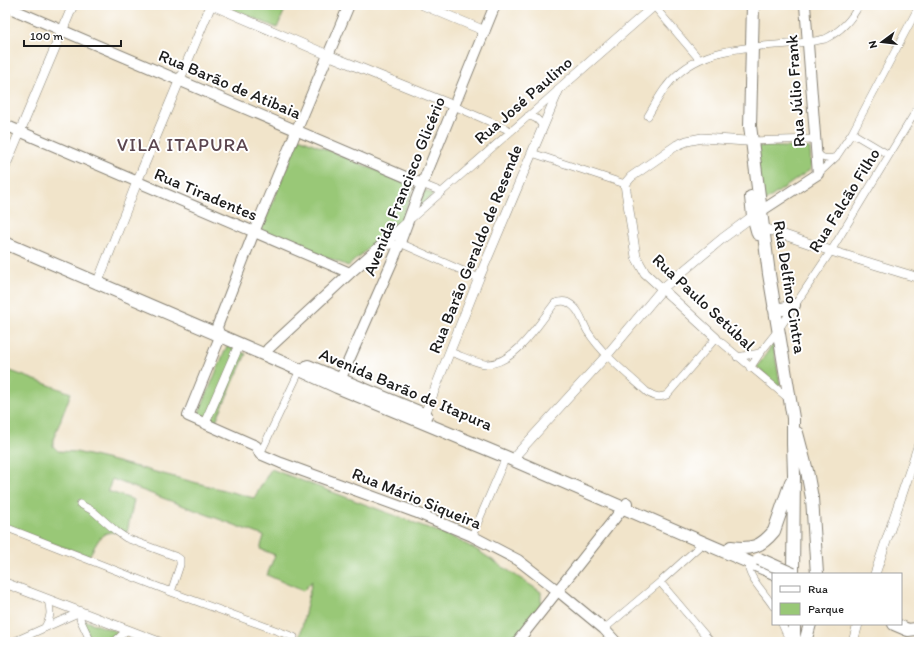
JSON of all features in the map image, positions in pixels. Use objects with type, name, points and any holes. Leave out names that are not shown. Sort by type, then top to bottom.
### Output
[{"type":"main road","points":[[219,332],[254,232],[349,5]]},
{"type":"main road","name":"Avenida Francisco Glicério","points":[[340,378],[410,221],[422,184],[495,5]]},
{"type":"main road","name":"Rua Delfino Cintra","points":[[753,5],[749,141],[757,214],[764,228],[774,308],[791,400],[798,466]]},
{"type":"main road","name":"Rua Júlio Frank","points":[[805,5],[814,139],[818,174]]},
{"type":"main road","name":"Rua Barão de Atibaia","points":[[5,6],[422,184]]},
{"type":"main road","name":"Rua Tiradentes","points":[[5,125],[350,273]]},
{"type":"main road","points":[[769,274],[757,214],[818,174]]},
{"type":"main road","name":"Rua José Paulino","points":[[266,352],[350,273],[410,221]]},
{"type":"main road","name":"Avenida Barão de Itapura","points":[[5,237],[99,280],[266,352],[340,378],[424,418],[625,506],[703,543],[755,563],[790,573]]},
{"type":"main road","name":"Avenida Barão de Itapura","points":[[5,243],[99,280]]},
{"type":"main road","points":[[774,308],[783,309],[794,305]]},
{"type":"main road","name":"Avenida Barão de Itapura","points":[[219,332],[239,345],[266,352],[337,387],[424,418]]},
{"type":"main road","name":"Rua Mário Siqueira","points":[[219,332],[188,416],[256,446],[260,454],[415,512],[472,536],[518,560],[558,590],[604,629],[616,642]]},
{"type":"main road","points":[[731,546],[743,549],[750,548],[769,538],[774,531],[798,466]]},
{"type":"main road","points":[[793,573],[798,466]]},
{"type":"main road","points":[[798,466],[812,498],[817,573]]},
{"type":"main road","points":[[517,642],[625,506]]},
{"type":"main road","name":"Avenida Barão de Itapura","points":[[625,506],[731,546],[755,563],[774,573]]},
{"type":"main road","points":[[902,621],[918,630]]},
{"type":"main road","points":[[794,625],[794,642]]},
{"type":"main road","points":[[805,642],[810,625]]},
{"type":"main road","points":[[896,625],[908,630],[918,630]]},
{"type":"street","points":[[5,167],[62,30],[74,5]]},
{"type":"street","points":[[99,280],[137,182],[212,5],[511,131]]},
{"type":"street","points":[[423,5],[485,31]]},
{"type":"street","points":[[648,116],[666,86],[699,59],[723,51],[825,39],[837,33],[846,25],[854,15],[859,5]]},
{"type":"street","points":[[654,6],[699,59]]},
{"type":"street","name":"Rua José Paulino","points":[[410,221],[654,6]]},
{"type":"street","points":[[818,174],[836,157],[852,133],[919,6]]},
{"type":"street","name":"Rua Barão Geraldo de Resende","points":[[424,418],[479,278],[559,89]]},
{"type":"street","name":"Rua Falcão Filho","points":[[750,368],[779,329],[831,251],[919,106]]},
{"type":"street","points":[[528,116],[538,119],[543,127]]},
{"type":"street","points":[[852,133],[889,155]]},
{"type":"street","points":[[532,153],[625,184],[631,177],[677,146],[696,138],[749,141],[814,139]]},
{"type":"street","points":[[815,150],[821,158],[830,159],[836,157]]},
{"type":"street","name":"Rua Barão de Atibaia","points":[[422,184],[442,192]]},
{"type":"street","name":"Rua Paulo Setúbal","points":[[625,184],[636,257],[645,273],[737,357],[791,400]]},
{"type":"street","points":[[472,536],[512,456],[607,355],[663,288],[722,238],[757,214]]},
{"type":"street","points":[[764,228],[831,251],[919,278]]},
{"type":"street","points":[[380,247],[400,243],[479,278]]},
{"type":"street","points":[[450,352],[484,364],[496,363],[508,358],[525,343],[555,303],[566,301],[575,308],[588,332],[607,355],[647,392],[657,397],[662,397],[667,395],[716,338]]},
{"type":"street","points":[[205,423],[239,345]]},
{"type":"street","points":[[737,357],[760,353]]},
{"type":"street","points":[[260,454],[300,370]]},
{"type":"street","points":[[875,573],[919,444]]},
{"type":"street","points":[[80,504],[93,511],[126,538],[178,557],[180,559],[180,566],[171,592]]},
{"type":"street","points":[[5,527],[171,592],[294,637]]},
{"type":"street","points":[[604,629],[660,582],[703,543]]},
{"type":"street","points":[[755,563],[747,567],[749,574],[772,605]]},
{"type":"street","points":[[660,582],[711,642]]},
{"type":"street","points":[[5,583],[159,642]]},
{"type":"street","points":[[45,627],[49,621],[51,613],[48,600]]},
{"type":"street","points":[[13,642],[81,612]]},
{"type":"street","points":[[81,612],[80,619],[91,642]]},
{"type":"street","points":[[782,625],[790,642]]},
{"type":"street","points":[[853,642],[858,625]]},
{"type":"street","points":[[114,642],[127,630]]},
{"type":"green space","points":[[223,5],[287,5],[277,28]]},
{"type":"green space","points":[[299,138],[414,186],[401,221],[348,266],[261,230]]},
{"type":"green space","points":[[756,146],[810,148],[811,169],[761,204]]},
{"type":"green space","points":[[425,190],[434,194],[417,209]]},
{"type":"green space","points":[[773,344],[781,388],[757,367]]},
{"type":"green space","points":[[227,346],[246,354],[214,425],[197,417]]},
{"type":"green space","points":[[5,369],[71,393],[53,440],[53,446],[58,451],[76,452],[114,461],[254,498],[271,469],[452,537],[477,550],[541,592],[541,605],[515,642],[308,642],[300,636],[312,581],[303,591],[267,575],[275,555],[260,549],[264,536],[112,479],[108,491],[134,500],[127,532],[112,532],[103,535],[89,556],[5,527]]},
{"type":"green space","points":[[80,619],[118,632],[108,642],[92,642]]},
{"type":"district","name":"VILA ITAPURA","points":[[183,144]]}]
